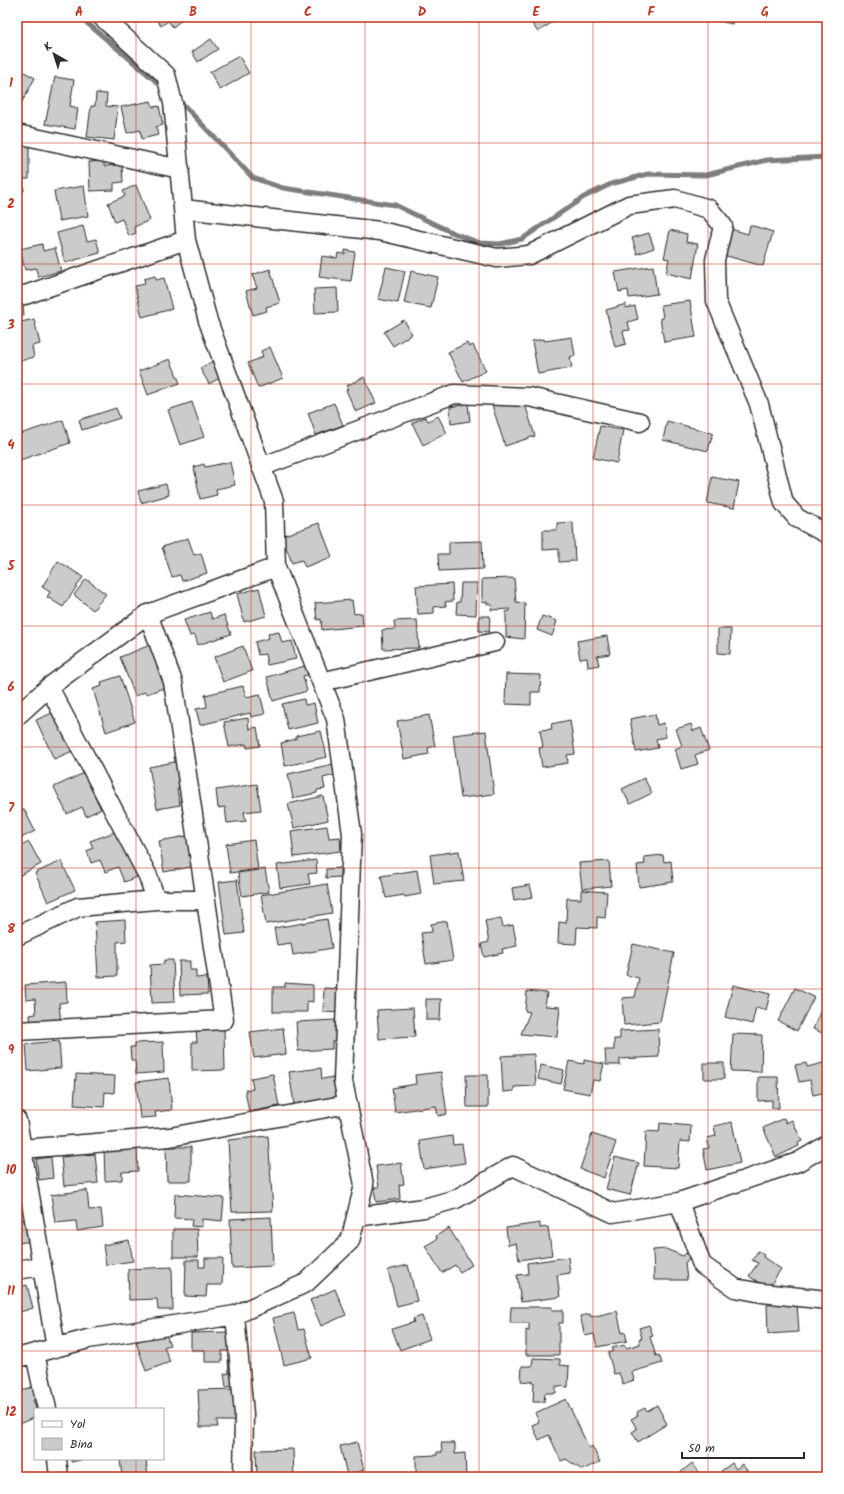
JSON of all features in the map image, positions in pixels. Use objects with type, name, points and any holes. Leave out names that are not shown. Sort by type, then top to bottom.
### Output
[{"type":"street","points":[[17,1358],[88,1339],[235,1315],[306,1283],[350,1241],[364,1185],[343,1081],[352,834],[336,719],[276,567],[274,501],[208,321],[186,240],[173,103],[166,76],[102,17]]},
{"type":"street","points":[[17,134],[180,169]]},
{"type":"street","points":[[183,209],[380,231],[498,258],[529,255],[629,205],[675,199],[709,209],[723,226],[715,260],[716,301],[759,404],[784,503],[798,518],[827,534]]},
{"type":"street","points":[[17,295],[25,295],[186,240]]},
{"type":"street","points":[[262,467],[454,394],[529,396],[640,422]]},
{"type":"street","points":[[17,716],[49,687],[148,614],[276,567]]},
{"type":"street","points":[[17,1032],[224,1020],[173,682],[148,614]]},
{"type":"street","points":[[321,682],[495,642]]},
{"type":"street","points":[[49,687],[148,876],[156,900]]},
{"type":"street","points":[[17,936],[78,907],[156,900],[206,900]]},
{"type":"street","points":[[22,1149],[170,1137],[348,1104]]},
{"type":"street","points":[[17,1120],[56,1348]]},
{"type":"street","points":[[356,1217],[424,1208],[456,1199],[513,1166],[613,1213],[679,1202],[798,1162],[827,1145]]},
{"type":"street","points":[[679,1202],[702,1265],[735,1288],[762,1293],[827,1300]]},
{"type":"street","points":[[17,1270],[42,1266]]},
{"type":"street","points":[[235,1315],[244,1414],[243,1477]]},
{"type":"street","points":[[35,1354],[46,1408]]},
{"type":"street","points":[[57,1460],[59,1477]]},
{"type":"building","points":[[154,17],[185,17],[173,27],[168,21],[161,26]]},
{"type":"building","points":[[527,17],[551,17],[554,21],[538,32]]},
{"type":"building","points":[[702,17],[734,17],[732,24]]},
{"type":"building","points":[[211,39],[218,49],[198,62],[192,52]]},
{"type":"building","points":[[239,56],[249,73],[220,90],[210,72]]},
{"type":"building","points":[[17,68],[35,78],[17,111]]},
{"type":"building","points":[[55,77],[74,80],[70,106],[78,108],[75,129],[45,124]]},
{"type":"building","points":[[96,93],[107,94],[106,106],[118,107],[114,140],[87,137],[91,106],[95,106]]},
{"type":"building","points":[[151,101],[153,107],[159,106],[163,125],[156,127],[158,135],[142,139],[140,130],[127,133],[121,107]]},
{"type":"building","points":[[17,142],[29,142],[29,179],[23,179],[24,191],[17,192]]},
{"type":"building","points":[[104,161],[104,166],[122,165],[123,182],[114,183],[114,190],[90,191],[89,162]]},
{"type":"building","points":[[136,185],[150,220],[134,227],[136,233],[129,236],[122,219],[115,222],[108,203],[125,196],[123,191]]},
{"type":"building","points":[[84,186],[88,216],[59,221],[54,191]]},
{"type":"building","points":[[750,225],[773,232],[763,266],[723,255],[731,229],[748,234]]},
{"type":"building","points":[[83,226],[87,241],[96,239],[100,253],[65,263],[57,233]]},
{"type":"building","points":[[670,230],[687,234],[686,242],[698,244],[692,279],[666,273],[669,259],[664,258]]},
{"type":"building","points":[[649,233],[654,248],[637,254],[632,238]]},
{"type":"building","points":[[42,244],[43,251],[55,248],[61,271],[38,277],[36,268],[25,270],[20,249]]},
{"type":"building","points":[[345,250],[355,252],[351,281],[319,277],[322,256],[337,258],[338,253],[345,254]]},
{"type":"building","points":[[653,266],[657,294],[629,298],[628,290],[619,292],[615,272]]},
{"type":"building","points":[[386,267],[405,271],[398,303],[378,299]]},
{"type":"building","points":[[270,269],[280,303],[266,307],[267,311],[253,315],[246,291],[257,288],[252,275]]},
{"type":"building","points":[[411,271],[438,277],[431,308],[404,303]]},
{"type":"building","points":[[155,276],[156,280],[164,278],[172,309],[142,317],[135,286],[145,284],[144,279]]},
{"type":"building","points":[[337,288],[338,312],[315,313],[314,289]]},
{"type":"building","points":[[690,301],[696,337],[664,342],[660,318],[663,318],[661,305]]},
{"type":"building","points":[[17,303],[23,303],[24,316],[17,316]]},
{"type":"building","points":[[626,304],[626,308],[635,306],[638,319],[628,322],[630,330],[623,331],[626,344],[615,347],[606,310]]},
{"type":"building","points":[[34,319],[40,344],[32,346],[34,357],[17,362],[17,323]]},
{"type":"building","points":[[404,320],[412,334],[393,346],[384,332]]},
{"type":"building","points":[[572,337],[575,356],[570,357],[572,368],[538,374],[532,341],[544,339],[545,341]]},
{"type":"building","points":[[467,343],[469,347],[473,345],[486,371],[463,382],[448,352]]},
{"type":"building","points":[[270,347],[283,378],[258,388],[248,363],[263,357],[261,351]]},
{"type":"building","points":[[170,359],[180,383],[148,395],[139,371]]},
{"type":"building","points":[[215,360],[223,376],[209,384],[200,368]]},
{"type":"building","points":[[364,377],[376,403],[356,412],[346,390],[348,389],[346,386]]},
{"type":"building","points":[[509,399],[511,405],[524,401],[535,436],[505,446],[492,405]]},
{"type":"building","points":[[192,402],[204,437],[180,445],[168,410]]},
{"type":"building","points":[[334,403],[343,425],[316,435],[308,413]]},
{"type":"building","points":[[468,404],[470,421],[451,424],[450,407]]},
{"type":"building","points":[[116,408],[120,418],[82,430],[79,420]]},
{"type":"building","points":[[438,416],[447,433],[423,445],[412,423],[425,417],[428,421]]},
{"type":"building","points":[[63,420],[70,443],[17,461],[17,435]]},
{"type":"building","points":[[667,421],[713,433],[708,451],[663,440]]},
{"type":"building","points":[[600,426],[623,430],[617,463],[593,458]]},
{"type":"building","points":[[230,462],[235,485],[216,489],[217,495],[200,499],[194,467],[204,464],[205,467]]},
{"type":"building","points":[[712,477],[739,482],[734,508],[707,503]]},
{"type":"building","points":[[166,484],[169,495],[141,503],[138,491]]},
{"type":"building","points":[[573,522],[575,561],[559,562],[559,549],[543,550],[543,530],[557,530],[557,523]]},
{"type":"building","points":[[319,523],[332,557],[305,567],[302,560],[292,563],[282,536]]},
{"type":"building","points":[[188,538],[194,555],[201,553],[207,573],[182,581],[180,575],[172,577],[162,547]]},
{"type":"building","points":[[482,541],[483,569],[439,571],[438,554],[449,554],[449,542]]},
{"type":"building","points":[[58,561],[83,577],[63,607],[47,597],[50,592],[42,587]]},
{"type":"building","points":[[514,578],[516,602],[525,603],[524,639],[506,637],[506,612],[510,611],[510,609],[491,610],[492,605],[487,604],[487,602],[482,603],[482,579]]},
{"type":"building","points":[[86,579],[106,594],[93,610],[74,595]]},
{"type":"building","points":[[461,583],[477,583],[476,615],[456,614],[457,602],[460,602]]},
{"type":"building","points":[[452,584],[453,601],[445,602],[446,606],[434,607],[434,613],[418,614],[416,586]]},
{"type":"building","points":[[259,588],[266,616],[244,622],[237,594]]},
{"type":"building","points":[[352,600],[354,614],[362,613],[363,626],[322,630],[321,619],[317,620],[315,603]]},
{"type":"building","points":[[210,612],[212,619],[224,615],[231,634],[198,645],[195,635],[190,636],[184,620]]},
{"type":"building","points":[[479,616],[490,616],[489,632],[479,631]]},
{"type":"building","points":[[542,616],[557,621],[552,636],[537,630]]},
{"type":"building","points":[[417,620],[419,648],[383,649],[382,630],[395,629],[394,621]]},
{"type":"building","points":[[718,629],[731,629],[730,654],[718,653]]},
{"type":"building","points":[[279,632],[282,643],[292,641],[296,659],[267,665],[265,654],[258,655],[255,642],[269,638],[268,634]]},
{"type":"building","points":[[607,636],[610,654],[597,656],[599,665],[588,667],[587,658],[580,659],[577,641]]},
{"type":"building","points":[[150,645],[166,687],[147,694],[145,692],[135,696],[120,657]]},
{"type":"building","points":[[243,646],[252,671],[223,682],[214,657]]},
{"type":"building","points":[[308,665],[311,674],[303,676],[307,691],[273,701],[267,677]]},
{"type":"building","points":[[506,674],[541,675],[540,692],[531,692],[531,705],[505,704]]},
{"type":"building","points":[[120,676],[135,722],[106,732],[93,689],[102,686],[101,682]]},
{"type":"building","points":[[243,686],[246,697],[260,694],[265,714],[251,717],[250,713],[200,725],[196,709],[207,707],[205,695]]},
{"type":"building","points":[[304,699],[305,705],[314,703],[318,723],[288,730],[282,704]]},
{"type":"building","points":[[52,713],[55,720],[60,718],[75,750],[54,759],[36,720]]},
{"type":"building","points":[[655,714],[657,725],[664,723],[666,737],[656,739],[658,748],[636,752],[630,719]]},
{"type":"building","points":[[429,715],[435,746],[428,748],[429,754],[404,759],[397,721]]},
{"type":"building","points":[[248,718],[249,729],[257,727],[260,746],[247,748],[246,744],[229,747],[224,722]]},
{"type":"building","points":[[570,720],[575,754],[567,755],[568,763],[542,767],[539,748],[543,747],[540,730],[552,729],[551,724]]},
{"type":"building","points":[[691,724],[693,731],[701,728],[709,750],[695,755],[698,764],[681,769],[675,749],[682,746],[676,729]]},
{"type":"building","points":[[321,731],[327,757],[285,766],[281,743],[296,739],[296,736]]},
{"type":"building","points":[[486,731],[494,794],[461,798],[453,735]]},
{"type":"building","points":[[179,761],[184,788],[177,789],[180,805],[157,809],[149,767]]},
{"type":"building","points":[[333,764],[335,775],[323,778],[325,789],[317,790],[317,793],[293,798],[288,774]]},
{"type":"building","points":[[84,773],[101,809],[86,816],[82,807],[67,814],[54,787]]},
{"type":"building","points":[[644,778],[652,793],[630,804],[622,789]]},
{"type":"building","points":[[257,784],[261,810],[244,812],[246,821],[227,823],[225,807],[218,808],[216,790]]},
{"type":"building","points":[[323,796],[328,820],[294,828],[288,804]]},
{"type":"building","points":[[24,809],[35,831],[17,840],[17,813]]},
{"type":"building","points":[[327,826],[329,838],[340,837],[341,851],[294,857],[291,831]]},
{"type":"building","points":[[120,830],[137,877],[124,882],[118,867],[105,872],[100,860],[91,863],[87,851],[93,848],[90,841]]},
{"type":"building","points":[[192,835],[196,866],[164,872],[159,841]]},
{"type":"building","points":[[254,840],[258,869],[230,873],[226,844]]},
{"type":"building","points":[[29,842],[41,864],[17,877],[17,848]]},
{"type":"building","points":[[459,851],[464,881],[434,884],[430,855]]},
{"type":"building","points":[[663,855],[664,862],[671,861],[673,882],[639,887],[637,865],[645,864],[644,857]]},
{"type":"building","points":[[316,860],[317,873],[308,874],[310,884],[280,888],[277,865]]},
{"type":"building","points":[[61,861],[75,890],[48,902],[35,873]]},
{"type":"building","points":[[609,861],[611,886],[582,889],[579,863]]},
{"type":"building","points":[[340,868],[340,877],[326,878],[326,869]]},
{"type":"building","points":[[265,869],[269,892],[242,896],[238,873]]},
{"type":"building","points":[[417,870],[421,894],[386,898],[381,876]]},
{"type":"building","points":[[237,880],[244,933],[226,935],[219,882]]},
{"type":"building","points":[[327,884],[332,913],[266,924],[261,895]]},
{"type":"building","points":[[530,885],[533,897],[514,900],[512,888]]},
{"type":"building","points":[[581,890],[607,892],[605,918],[597,917],[597,928],[577,927],[576,944],[558,943],[559,922],[566,923],[567,898],[581,899]]},
{"type":"building","points":[[501,918],[503,927],[513,925],[517,946],[502,949],[503,953],[484,957],[481,944],[489,942],[485,921]]},
{"type":"building","points":[[327,919],[332,948],[293,955],[291,943],[277,945],[274,928]]},
{"type":"building","points":[[125,920],[126,941],[117,942],[117,976],[98,977],[95,922]]},
{"type":"building","points":[[447,921],[453,960],[426,964],[421,933],[432,932],[431,924]]},
{"type":"building","points":[[633,944],[674,953],[660,1022],[624,1025],[622,998],[635,997],[639,978],[626,975]]},
{"type":"building","points":[[164,960],[173,960],[175,1002],[152,1003],[150,965],[164,964]]},
{"type":"building","points":[[179,961],[190,961],[190,970],[196,970],[196,978],[207,977],[208,994],[180,995]]},
{"type":"building","points":[[66,982],[67,1002],[59,1003],[61,1024],[31,1026],[30,1015],[36,1014],[35,999],[26,1000],[25,985]]},
{"type":"building","points":[[285,983],[313,985],[313,1002],[307,1001],[307,1012],[273,1012],[273,987],[285,987]]},
{"type":"building","points":[[733,985],[770,994],[766,1010],[756,1007],[752,1024],[725,1017]]},
{"type":"building","points":[[324,988],[343,989],[341,1013],[323,1012]]},
{"type":"building","points":[[795,988],[814,997],[797,1031],[778,1021]]},
{"type":"building","points":[[527,991],[547,993],[545,1006],[560,1007],[557,1037],[521,1034],[530,1012],[525,1011]]},
{"type":"building","points":[[426,999],[441,999],[440,1020],[426,1020]]},
{"type":"building","points":[[825,1000],[827,1001],[827,1035],[813,1029]]},
{"type":"building","points":[[413,1008],[415,1037],[379,1039],[377,1010]]},
{"type":"building","points":[[336,1020],[337,1042],[332,1042],[332,1049],[298,1051],[296,1022]]},
{"type":"building","points":[[224,1028],[225,1070],[192,1071],[192,1042],[197,1042],[196,1029]]},
{"type":"building","points":[[283,1028],[286,1054],[254,1058],[250,1032]]},
{"type":"building","points":[[658,1029],[659,1057],[620,1059],[620,1065],[606,1065],[605,1050],[614,1050],[614,1039],[620,1039],[620,1031]]},
{"type":"building","points":[[733,1034],[762,1035],[761,1072],[731,1071]]},
{"type":"building","points":[[59,1041],[61,1068],[28,1071],[26,1044]]},
{"type":"building","points":[[163,1042],[164,1072],[136,1074],[135,1060],[131,1060],[130,1047],[135,1047],[135,1043]]},
{"type":"building","points":[[534,1054],[536,1086],[514,1087],[514,1091],[503,1092],[501,1056]]},
{"type":"building","points":[[584,1060],[604,1064],[600,1081],[593,1080],[590,1094],[563,1089],[569,1061],[584,1064]]},
{"type":"building","points":[[827,1062],[827,1092],[813,1095],[810,1080],[799,1082],[795,1065],[806,1063],[807,1067]]},
{"type":"building","points":[[704,1063],[724,1063],[724,1079],[704,1079]]},
{"type":"building","points":[[541,1065],[564,1070],[561,1084],[538,1079]]},
{"type":"building","points":[[321,1068],[322,1079],[334,1077],[337,1097],[294,1104],[289,1072]]},
{"type":"building","points":[[441,1072],[447,1114],[438,1116],[436,1106],[395,1112],[392,1088],[416,1084],[415,1075]]},
{"type":"building","points":[[76,1074],[115,1076],[114,1093],[105,1092],[104,1107],[74,1105]]},
{"type":"building","points":[[273,1074],[279,1106],[249,1112],[245,1090],[253,1089],[251,1078]]},
{"type":"building","points":[[466,1075],[488,1075],[488,1107],[467,1107]]},
{"type":"building","points":[[758,1077],[778,1077],[779,1108],[772,1108],[772,1100],[758,1101]]},
{"type":"building","points":[[169,1078],[172,1110],[155,1112],[156,1117],[140,1118],[136,1082]]},
{"type":"building","points":[[784,1118],[786,1123],[792,1120],[802,1141],[798,1143],[799,1146],[776,1157],[763,1128]]},
{"type":"building","points":[[732,1122],[740,1163],[707,1170],[703,1149],[709,1148],[707,1138],[716,1136],[714,1126]]},
{"type":"building","points":[[660,1123],[691,1126],[690,1142],[680,1141],[678,1168],[644,1166],[646,1131],[659,1132]]},
{"type":"building","points":[[592,1134],[616,1142],[604,1178],[580,1169]]},
{"type":"building","points":[[268,1136],[273,1211],[232,1212],[228,1140]]},
{"type":"building","points":[[452,1136],[453,1145],[462,1144],[465,1163],[424,1169],[420,1141]]},
{"type":"building","points":[[137,1147],[138,1171],[122,1172],[122,1180],[105,1181],[104,1148]]},
{"type":"building","points":[[166,1147],[191,1147],[191,1181],[167,1181]]},
{"type":"building","points":[[95,1154],[98,1183],[64,1186],[61,1157]]},
{"type":"building","points":[[51,1157],[53,1178],[39,1180],[36,1159]]},
{"type":"building","points":[[615,1157],[639,1163],[630,1195],[606,1189]]},
{"type":"building","points":[[401,1163],[404,1184],[399,1185],[400,1199],[376,1202],[374,1187],[379,1187],[376,1166]]},
{"type":"building","points":[[23,1185],[27,1213],[17,1214],[17,1186]]},
{"type":"building","points":[[87,1190],[89,1210],[101,1209],[103,1227],[77,1231],[76,1221],[55,1223],[51,1195]]},
{"type":"building","points":[[175,1194],[224,1198],[222,1221],[202,1219],[202,1227],[191,1226],[192,1219],[174,1218]]},
{"type":"building","points":[[271,1217],[273,1266],[232,1268],[230,1219]]},
{"type":"building","points":[[29,1219],[32,1241],[18,1243],[19,1254],[17,1255],[17,1220]]},
{"type":"building","points":[[540,1223],[540,1228],[548,1227],[552,1255],[519,1260],[516,1243],[508,1245],[506,1228]]},
{"type":"building","points":[[449,1228],[472,1265],[460,1272],[455,1265],[442,1273],[425,1246],[437,1239],[436,1236]]},
{"type":"building","points":[[173,1229],[197,1229],[198,1257],[173,1257]]},
{"type":"building","points":[[129,1240],[133,1261],[106,1265],[103,1245]]},
{"type":"building","points":[[666,1249],[683,1256],[686,1253],[690,1257],[685,1263],[687,1280],[654,1280],[653,1250]]},
{"type":"building","points":[[758,1251],[764,1255],[763,1257],[781,1269],[768,1289],[749,1276],[758,1263],[752,1260]]},
{"type":"building","points":[[568,1257],[570,1273],[557,1275],[560,1297],[521,1302],[517,1275],[528,1274],[527,1263]]},
{"type":"building","points":[[205,1258],[223,1258],[222,1285],[207,1285],[206,1297],[185,1296],[186,1260],[199,1260],[199,1267],[205,1267]]},
{"type":"building","points":[[408,1265],[417,1301],[397,1306],[388,1270]]},
{"type":"building","points":[[172,1267],[173,1310],[158,1310],[157,1299],[129,1300],[128,1269]]},
{"type":"building","points":[[27,1285],[33,1308],[17,1313],[17,1288]]},
{"type":"building","points":[[335,1289],[346,1315],[321,1326],[310,1300]]},
{"type":"building","points":[[797,1303],[799,1332],[768,1334],[767,1305]]},
{"type":"building","points":[[511,1307],[552,1307],[552,1310],[563,1310],[563,1323],[559,1323],[559,1355],[526,1355],[526,1330],[529,1331],[529,1323],[510,1323]]},
{"type":"building","points":[[617,1311],[622,1333],[625,1332],[627,1341],[597,1347],[594,1334],[585,1336],[580,1316],[590,1314],[591,1317]]},
{"type":"building","points":[[294,1313],[298,1330],[304,1329],[312,1358],[284,1365],[273,1318]]},
{"type":"building","points":[[422,1316],[430,1339],[400,1350],[392,1329],[414,1322],[413,1319]]},
{"type":"building","points":[[649,1325],[653,1336],[650,1337],[656,1356],[659,1355],[662,1363],[632,1372],[634,1380],[623,1384],[619,1373],[614,1374],[608,1353],[613,1351],[612,1348],[625,1345],[626,1348],[640,1344],[639,1339],[642,1338],[639,1328]]},
{"type":"building","points":[[165,1332],[170,1345],[164,1347],[170,1362],[146,1371],[136,1342]]},
{"type":"building","points":[[230,1332],[231,1351],[222,1351],[222,1362],[205,1362],[205,1350],[191,1350],[191,1333]]},
{"type":"building","points":[[533,1358],[560,1359],[560,1365],[569,1366],[568,1387],[556,1386],[556,1393],[545,1393],[544,1402],[533,1402],[534,1382],[521,1381],[522,1366],[532,1366]]},
{"type":"building","points":[[228,1360],[235,1360],[237,1386],[226,1387],[224,1374],[229,1373]]},
{"type":"building","points":[[34,1386],[39,1398],[33,1400],[36,1408],[34,1408],[34,1417],[17,1425],[17,1393]]},
{"type":"building","points":[[235,1389],[236,1421],[217,1421],[218,1427],[200,1427],[198,1390]]},
{"type":"building","points":[[566,1399],[589,1448],[592,1446],[600,1462],[582,1470],[566,1459],[561,1461],[549,1435],[539,1440],[532,1425],[539,1422],[535,1413]]},
{"type":"building","points":[[657,1405],[667,1424],[638,1442],[632,1432],[637,1429],[631,1419],[638,1415],[637,1412],[645,1408],[647,1411]]},
{"type":"building","points":[[357,1442],[364,1470],[347,1475],[340,1446]]},
{"type":"building","points":[[441,1443],[455,1443],[455,1454],[465,1453],[466,1477],[416,1477],[416,1456],[437,1455],[437,1452],[442,1452]]},
{"type":"building","points":[[293,1449],[294,1477],[257,1477],[256,1450]]},
{"type":"building","points":[[120,1460],[146,1460],[148,1477],[122,1477]]},
{"type":"building","points":[[692,1463],[703,1477],[675,1477]]},
{"type":"building","points":[[732,1463],[736,1469],[742,1464],[752,1477],[725,1477],[721,1471]]},
{"type":"building","points":[[200,1473],[227,1473],[227,1477],[200,1477]]},
{"type":"waterway","points":[[80,17],[163,87]]},
{"type":"waterway","points":[[177,98],[253,178],[283,188],[395,205],[451,232],[480,243],[500,244],[522,239],[584,197],[611,184],[648,174],[706,175],[767,160],[827,157]]}]
